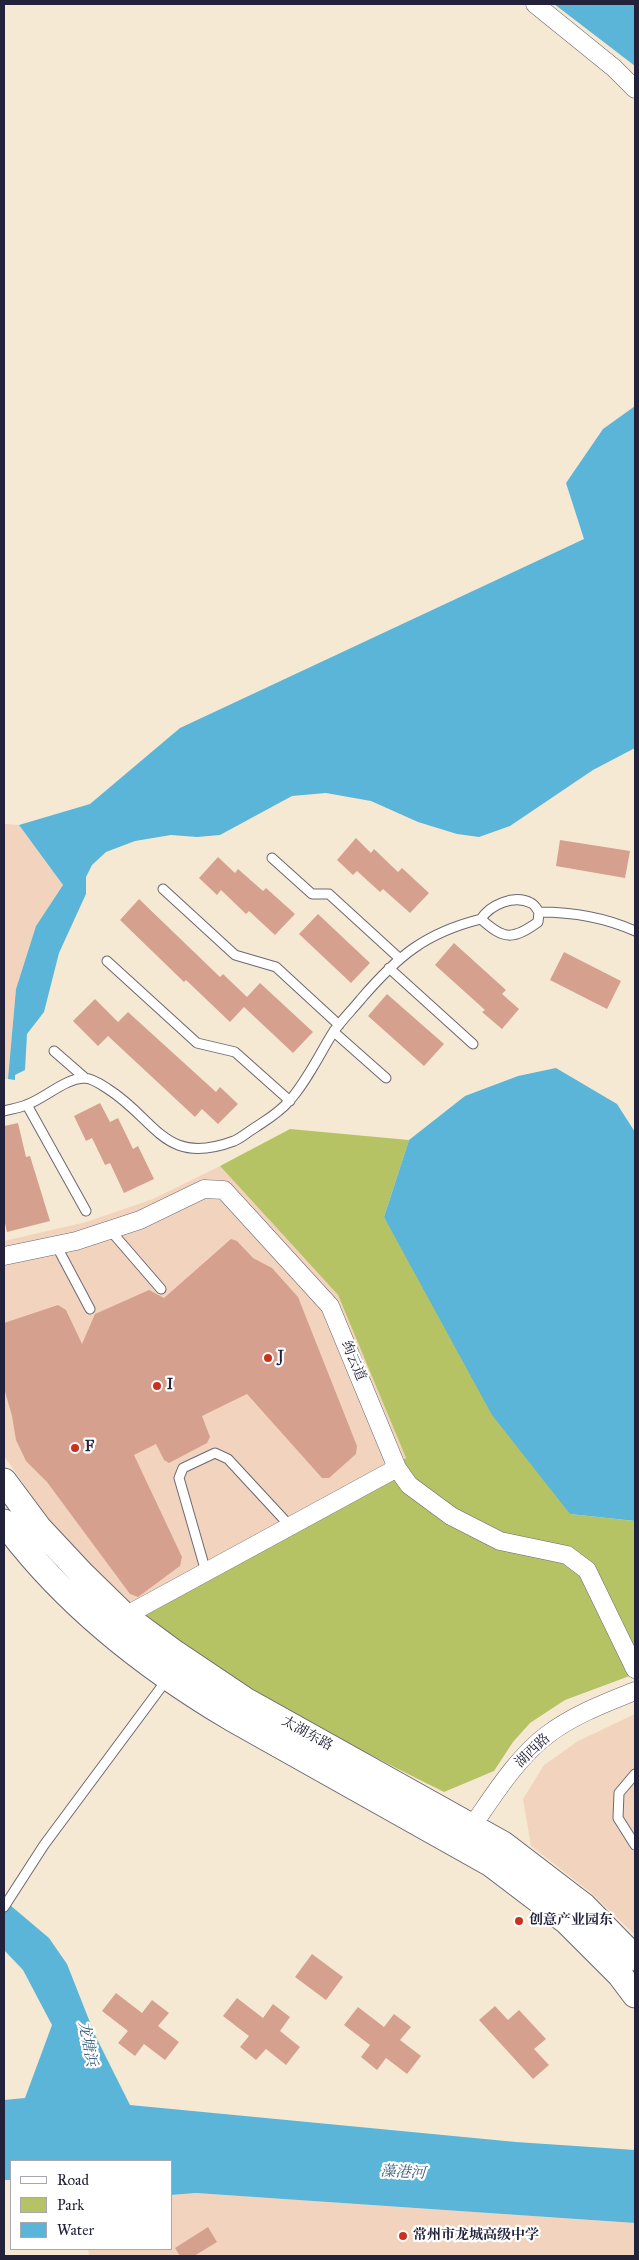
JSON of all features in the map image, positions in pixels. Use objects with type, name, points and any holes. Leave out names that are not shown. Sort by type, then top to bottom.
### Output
[{"type":"main road","name":"太湖东路","points":[[4,1481],[39,1528],[125,1616],[175,1653],[245,1700],[466,1836],[491,1864],[566,1921],[620,1975],[635,1995]]},
{"type":"main road","name":"太湖东路","points":[[4,1522],[20,1544],[64,1591],[109,1632],[168,1678],[230,1718],[466,1836],[503,1844],[584,1906],[635,1958]]},
{"type":"street","points":[[536,4],[614,68],[635,89]]},
{"type":"street","name":"绚云道","points":[[4,1256],[76,1241],[140,1220],[204,1189],[224,1190],[330,1306],[397,1468],[409,1485],[451,1516],[500,1542],[567,1555],[587,1570],[635,1669]]},
{"type":"street","points":[[125,1616],[397,1468]]},
{"type":"street","name":"湖西路","points":[[466,1836],[515,1766],[546,1735],[592,1709],[635,1690]]},
{"type":"lane","points":[[272,858],[312,894],[329,894],[399,958]]},
{"type":"lane","points":[[163,889],[234,955],[276,967],[386,1078]]},
{"type":"lane","points":[[54,1051],[85,1078],[116,1093],[168,1141],[180,1147],[194,1150],[235,1140],[272,1116],[290,1101],[336,1029],[399,958],[425,940],[453,926],[481,919],[487,910],[503,902],[519,900],[532,903],[539,912],[538,922],[524,932],[514,936],[503,935],[494,931],[481,919]]},
{"type":"lane","points":[[539,912],[567,912],[600,918],[635,931]]},
{"type":"lane","points":[[107,961],[197,1042],[235,1052],[290,1101]]},
{"type":"lane","points":[[389,968],[473,1044]]},
{"type":"lane","points":[[4,1111],[27,1105],[61,1086],[85,1078]]},
{"type":"lane","points":[[27,1105],[86,1211]]},
{"type":"lane","points":[[110,1230],[161,1289]]},
{"type":"lane","points":[[56,1245],[90,1309]]},
{"type":"lane","points":[[206,1572],[179,1478],[183,1468],[215,1453],[228,1459],[290,1526]]},
{"type":"lane","points":[[4,1907],[44,1845],[168,1678]]},
{"type":"lane","points":[[635,1774],[619,1793],[618,1818],[635,1845]]},
{"type":"shaded area","points":[[4,824],[19,825],[63,885],[36,926],[16,989],[8,1079],[4,1079]]},
{"type":"shaded area","points":[[220,1166],[338,1295],[406,1458],[135,1606],[86,1561],[53,1526],[4,1456],[4,1241],[86,1222],[153,1199]]},
{"type":"shaded area","points":[[635,1714],[635,1935],[589,1891],[531,1846],[523,1799],[544,1765],[578,1741]]},
{"type":"shaded area","name":"常州市龙城高级中学","points":[[196,2193],[635,2223],[635,2256],[89,2256],[88,2250],[172,2250],[172,2195]]},
{"type":"green space","points":[[290,1129],[409,1140],[384,1217],[570,1514],[635,1521],[635,1674],[565,1700],[530,1723],[513,1742],[494,1771],[444,1792],[346,1742],[250,1688],[182,1643],[135,1606],[406,1458],[338,1295],[220,1166]]},
{"type":"water","points":[[554,4],[635,4],[635,66],[558,7]]},
{"type":"water","points":[[635,406],[635,748],[593,770],[510,826],[479,837],[457,834],[418,822],[371,801],[326,793],[292,796],[220,835],[197,837],[171,835],[135,841],[106,852],[92,865],[86,877],[86,894],[59,953],[44,1012],[27,1034],[25,1070],[15,1075],[15,1080],[8,1079],[16,989],[36,926],[63,885],[19,825],[90,804],[180,728],[584,539],[566,483],[603,429]]},
{"type":"water","points":[[556,1068],[617,1104],[635,1132],[635,1521],[570,1514],[492,1415],[384,1217],[409,1140],[465,1096],[518,1076]]},
{"type":"water","points":[[4,1900],[49,1938],[67,1964],[95,2035],[130,2105],[516,2142],[635,2150],[635,2223],[196,2193],[172,2195],[172,2160],[10,2160],[10,2180],[4,2180],[4,2100],[25,2098],[52,2025],[23,1970],[4,1950]]},
{"type":"building","points":[[356,838],[371,853],[374,849],[398,872],[402,868],[429,893],[410,913],[383,889],[380,892],[357,871],[353,875],[337,860]]},
{"type":"building","points":[[560,840],[630,851],[625,878],[556,866]]},
{"type":"building","points":[[218,857],[235,873],[238,869],[263,891],[266,888],[295,914],[275,935],[249,911],[246,914],[221,890],[217,895],[199,878]]},
{"type":"building","points":[[139,899],[220,977],[223,974],[247,997],[260,983],[313,1032],[293,1053],[244,1007],[230,1022],[186,980],[184,982],[120,920]]},
{"type":"building","points":[[318,914],[370,963],[351,983],[299,934]]},
{"type":"building","points":[[454,943],[506,990],[502,994],[519,1009],[502,1029],[482,1012],[485,1010],[435,965]]},
{"type":"building","points":[[564,952],[621,981],[607,1009],[550,980]]},
{"type":"building","points":[[387,994],[444,1044],[424,1066],[368,1016]]},
{"type":"building","points":[[95,999],[118,1022],[128,1012],[216,1092],[220,1087],[238,1104],[218,1124],[202,1109],[195,1117],[108,1036],[98,1046],[73,1021]]},
{"type":"building","points":[[100,1103],[110,1122],[118,1118],[133,1149],[138,1146],[154,1179],[124,1193],[110,1163],[105,1165],[92,1138],[86,1141],[74,1116]]},
{"type":"building","points":[[18,1123],[26,1157],[30,1156],[50,1221],[7,1232],[4,1219],[4,1126]]},
{"type":"building","points":[[231,1239],[237,1241],[253,1258],[272,1268],[298,1297],[357,1446],[356,1454],[329,1478],[322,1478],[247,1394],[202,1416],[210,1437],[207,1443],[169,1463],[164,1460],[156,1444],[134,1455],[182,1557],[180,1566],[138,1597],[130,1594],[47,1482],[26,1461],[16,1440],[4,1388],[4,1323],[58,1305],[66,1310],[82,1344],[95,1314],[149,1290],[164,1298]]},
{"type":"building","points":[[312,1954],[343,1977],[326,2000],[295,1977]]},
{"type":"building","points":[[116,1993],[142,2013],[152,2000],[169,2013],[158,2026],[179,2042],[165,2060],[144,2044],[135,2056],[118,2043],[128,2031],[102,2011]]},
{"type":"building","points":[[237,1998],[263,2018],[273,2004],[290,2017],[280,2031],[300,2047],[286,2065],[266,2049],[256,2060],[240,2047],[249,2036],[223,2016]]},
{"type":"building","points":[[495,2006],[508,2020],[519,2010],[546,2039],[534,2049],[549,2065],[533,2079],[479,2020]]},
{"type":"building","points":[[358,2007],[384,2027],[394,2014],[411,2027],[400,2040],[421,2056],[407,2074],[386,2058],[377,2070],[361,2057],[370,2045],[344,2025]]},
{"type":"building","points":[[208,2227],[217,2242],[194,2256],[180,2256],[175,2248]]},
{"type":"place","name":"J","points":[[268,1358]]},
{"type":"place","name":"I","points":[[157,1386]]},
{"type":"place","name":"F","points":[[75,1448]]},
{"type":"place","name":"创意产业园东","points":[[519,1921]]},
{"type":"place","name":"常州市龙城高级中学","points":[[403,2236]]},
{"type":"water label","name":"龙塘浜","points":[[87,2044]]},
{"type":"water label","name":"藻港河","points":[[403,2173]]}]
